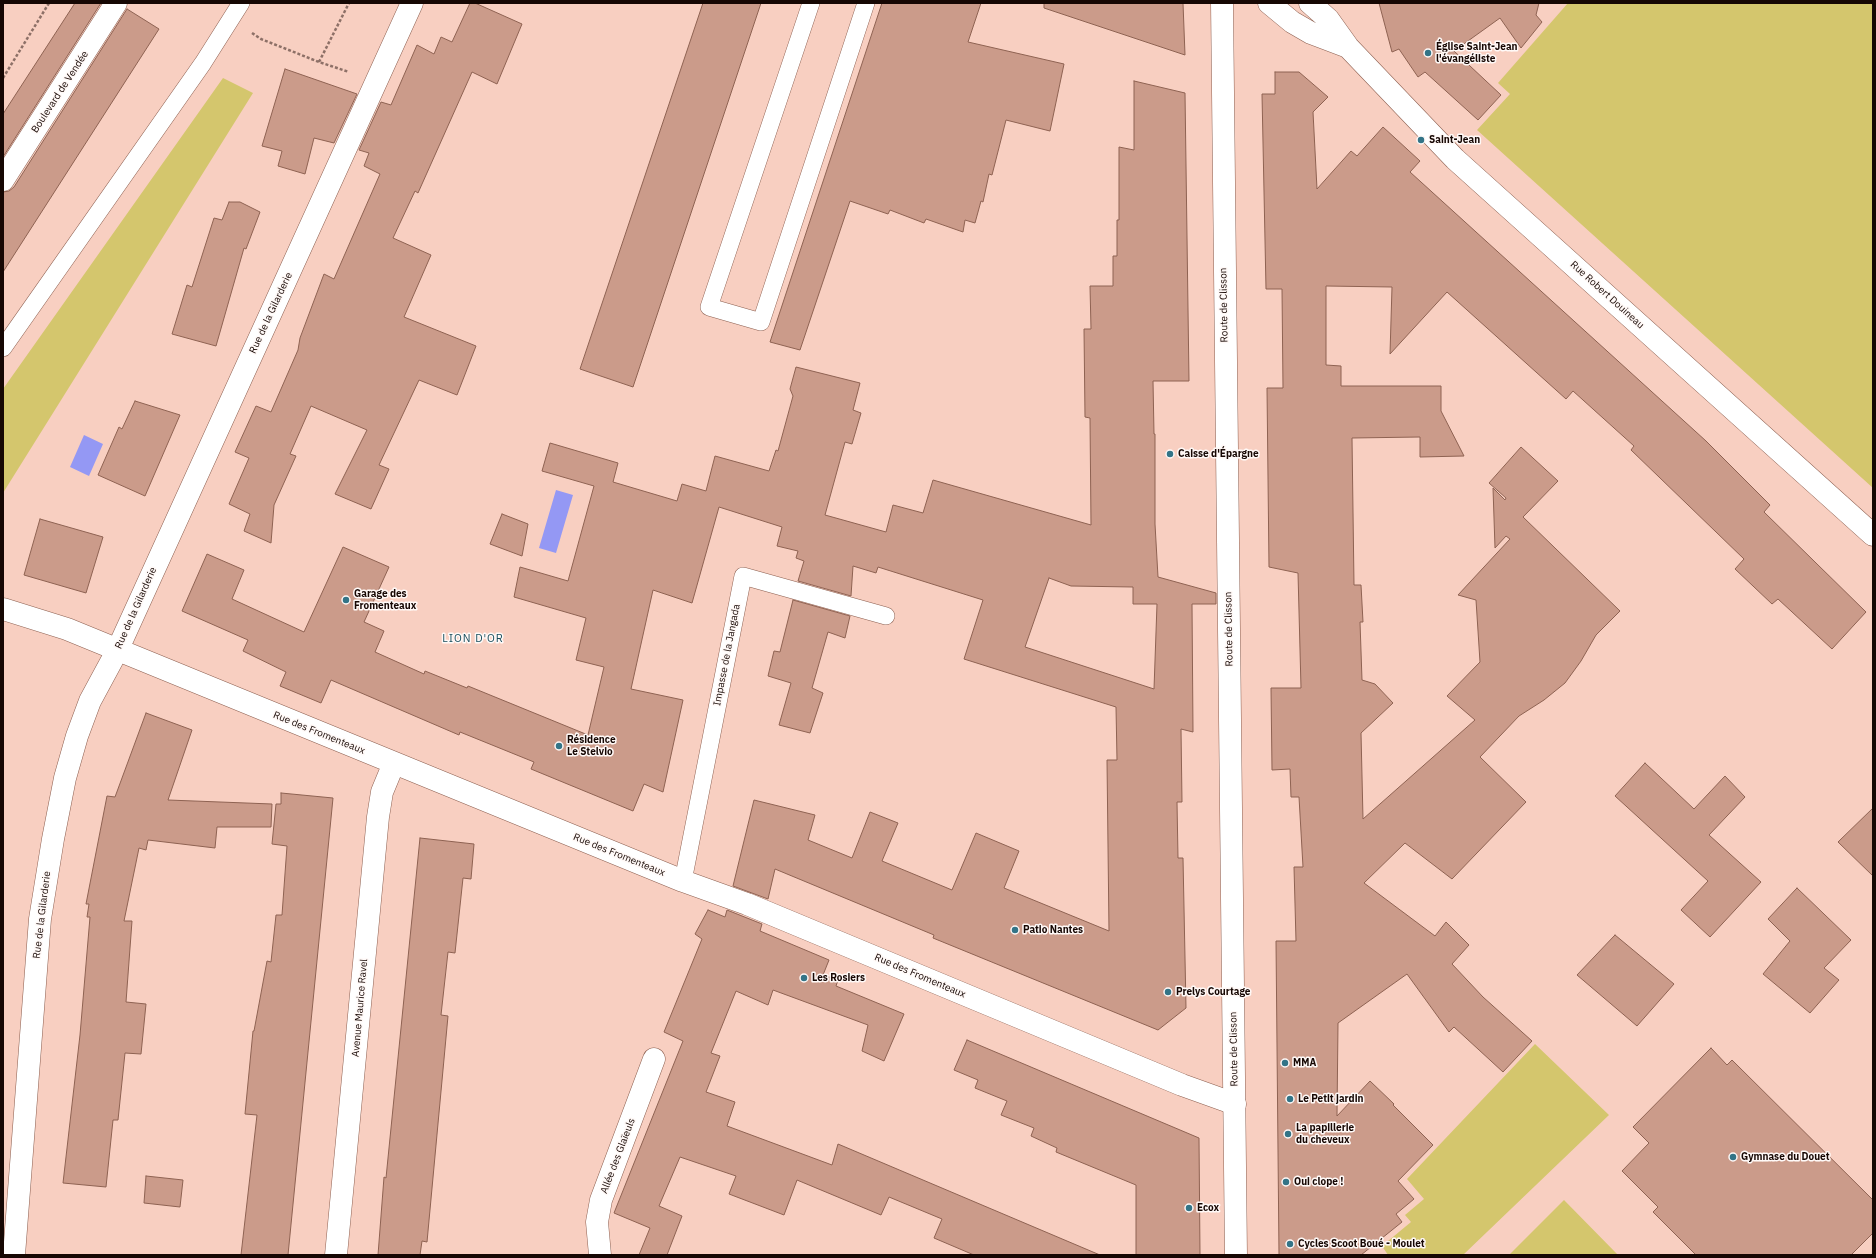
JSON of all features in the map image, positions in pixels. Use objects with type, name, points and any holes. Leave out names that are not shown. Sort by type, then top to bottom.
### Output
[{"type":"street","name":"Boulevard de Vendée","points":[[3,180],[116,3]]},
{"type":"street","name":"Rue de la Gilarderie","points":[[14,1255],[40,918],[65,778],[77,736],[90,701],[117,651],[412,3]]},
{"type":"street","name":"Route de Clisson","points":[[1222,3],[1236,1255]]},
{"type":"street","name":"Rue Robert Douineau","points":[[1269,3],[1292,22],[1311,33],[1348,47]]},
{"type":"street","name":"Rue Robert Douineau","points":[[1310,3],[1328,19],[1348,47],[1455,159],[1873,535]]},
{"type":"street","name":"Rue des Fromenteaux","points":[[3,609],[67,629],[117,651],[683,881],[747,904],[1182,1085],[1235,1104]]},
{"type":"street","name":"Avenue Maurice Ravel","points":[[336,1255],[378,817],[382,792],[394,763]]},
{"type":"street","name":"Allée des Glaïeuls","points":[[600,1255],[597,1222],[601,1200],[654,1059]]},
{"type":"lane","points":[[3,348],[203,63],[241,3]]},
{"type":"lane","points":[[811,3],[710,307],[761,322],[866,3]]},
{"type":"lane","name":"Impasse de la Jangada","points":[[683,881],[743,576],[886,616]]},
{"type":"path","points":[[3,78],[49,3]]},
{"type":"path","points":[[319,62],[349,3]]},
{"type":"path","points":[[231,19],[261,39],[319,62],[356,74]]},
{"type":"shaded area","points":[[1568,3],[1873,3],[1873,488],[1477,130],[1510,94],[1498,83]]},
{"type":"shaded area","points":[[223,78],[253,93],[3,493],[3,389]]},
{"type":"shaded area","points":[[1535,1044],[1609,1115],[1463,1255],[1388,1255],[1382,1246],[1411,1222],[1405,1215],[1424,1199],[1407,1179]]},
{"type":"shaded area","points":[[1564,1200],[1618,1255],[1509,1255]]},
{"type":"water","points":[[84,435],[103,444],[89,476],[70,467]]},
{"type":"water","points":[[556,490],[573,495],[556,553],[539,548]]},
{"type":"building","points":[[75,3],[101,3],[3,157],[3,114]]},
{"type":"building","points":[[470,3],[475,3],[522,24],[497,84],[472,72],[418,193],[415,191],[393,238],[431,255],[404,317],[476,346],[457,395],[419,380],[379,465],[389,469],[371,509],[335,494],[367,430],[311,406],[290,454],[296,456],[274,505],[271,543],[244,531],[250,514],[229,504],[249,458],[235,452],[256,406],[271,412],[298,350],[300,338],[324,274],[334,279],[380,174],[364,166],[369,153],[359,150],[381,102],[391,105],[417,45],[434,54],[441,37],[452,42]]},
{"type":"building","points":[[703,3],[761,3],[633,387],[580,369]]},
{"type":"building","points":[[882,3],[981,3],[968,42],[1064,64],[1050,131],[1006,120],[992,175],[989,174],[983,202],[981,201],[975,223],[965,220],[963,232],[926,219],[924,223],[890,210],[888,214],[850,201],[800,350],[770,342]]},
{"type":"building","points":[[1044,3],[1183,3],[1185,55],[1044,8]]},
{"type":"building","name":"Église Saint-Jean l'évangéliste","points":[[1379,3],[1539,3],[1536,15],[1542,22],[1521,48],[1500,18],[1454,51],[1501,95],[1478,120],[1425,72],[1418,77],[1399,49],[1392,52]]},
{"type":"building","points":[[127,9],[159,29],[3,272],[3,192],[9,191],[14,187]]},
{"type":"building","points":[[285,69],[357,94],[334,143],[314,138],[305,174],[278,166],[282,151],[262,146]]},
{"type":"building","points":[[1275,72],[1299,72],[1328,97],[1313,112],[1317,189],[1351,151],[1357,156],[1383,127],[1420,161],[1410,172],[1706,441],[1770,505],[1764,512],[1866,612],[1832,649],[1778,599],[1772,604],[1735,569],[1744,559],[1631,450],[1634,446],[1573,391],[1566,399],[1447,292],[1390,354],[1392,287],[1326,286],[1326,365],[1341,366],[1341,386],[1441,386],[1441,411],[1464,456],[1420,457],[1420,437],[1352,438],[1354,585],[1361,585],[1363,622],[1360,622],[1362,680],[1375,684],[1393,703],[1361,733],[1363,819],[1475,720],[1447,696],[1480,662],[1476,600],[1458,595],[1510,539],[1506,536],[1495,548],[1493,488],[1505,500],[1506,498],[1489,483],[1521,447],[1558,481],[1523,517],[1620,611],[1596,635],[1581,661],[1565,683],[1544,700],[1519,716],[1480,757],[1526,802],[1452,879],[1405,843],[1364,883],[1435,936],[1446,922],[1469,945],[1452,964],[1483,997],[1532,1041],[1503,1072],[1454,1027],[1449,1032],[1407,974],[1338,1023],[1337,1116],[1370,1081],[1433,1145],[1398,1181],[1414,1199],[1396,1214],[1402,1222],[1361,1255],[1279,1255],[1276,941],[1296,941],[1294,867],[1303,867],[1299,797],[1291,797],[1290,769],[1272,770],[1271,688],[1301,688],[1298,573],[1269,567],[1267,388],[1283,388],[1282,289],[1266,289],[1262,94],[1275,94]]},
{"type":"building","points":[[1134,81],[1185,93],[1189,381],[1153,381],[1155,434],[1155,524],[1158,577],[1216,593],[1216,604],[1192,604],[1193,732],[1181,729],[1182,802],[1177,802],[1178,858],[1183,858],[1186,1008],[1158,1030],[933,938],[934,935],[775,869],[768,899],[733,886],[754,800],[815,815],[808,840],[852,858],[870,812],[898,823],[882,861],[952,890],[976,833],[1019,851],[1004,888],[1109,931],[1107,760],[1117,760],[1116,707],[964,659],[983,600],[878,567],[876,573],[853,566],[851,596],[798,581],[804,561],[796,558],[798,551],[777,546],[782,527],[719,507],[692,603],[653,590],[631,689],[683,700],[663,792],[644,784],[633,811],[531,769],[534,762],[460,732],[459,735],[331,680],[321,703],[280,686],[286,672],[243,651],[248,640],[182,611],[207,554],[244,570],[232,599],[304,632],[343,547],[389,567],[364,622],[384,631],[375,652],[424,674],[425,671],[467,688],[468,686],[588,735],[604,667],[576,660],[586,618],[514,597],[520,567],[568,581],[594,486],[542,471],[550,443],[618,463],[613,482],[677,501],[682,484],[706,491],[715,456],[769,471],[776,450],[778,451],[793,396],[790,389],[796,367],[860,383],[853,410],[861,413],[852,444],[845,442],[825,515],[886,532],[893,505],[923,513],[933,480],[1091,525],[1090,418],[1085,417],[1084,329],[1091,329],[1090,286],[1113,286],[1113,256],[1117,256],[1117,220],[1119,220],[1119,147],[1134,150]],"holes":[[[1049,578],[1071,586],[1133,587],[1133,604],[1157,604],[1154,689],[1025,647]]]},
{"type":"building","points":[[229,202],[240,202],[260,212],[246,249],[244,248],[216,346],[172,334],[187,285],[192,287],[214,218],[222,220]]},
{"type":"building","points":[[135,401],[180,415],[145,496],[98,475],[119,427],[122,429]]},
{"type":"building","points":[[502,514],[528,524],[522,556],[490,544]]},
{"type":"building","points":[[40,519],[103,537],[86,593],[24,575]]},
{"type":"building","points":[[793,600],[850,616],[845,638],[828,632],[812,688],[823,693],[810,733],[779,725],[791,683],[768,676],[774,651],[780,652]]},
{"type":"building","points":[[146,713],[192,730],[168,800],[272,804],[271,827],[217,827],[215,848],[148,840],[146,850],[139,848],[124,921],[132,921],[126,1002],[146,1004],[141,1054],[125,1053],[118,1120],[113,1120],[106,1187],[63,1183],[80,1035],[90,917],[87,917],[89,904],[86,904],[107,796],[115,797]]},
{"type":"building","points":[[1645,763],[1694,809],[1725,776],[1745,797],[1709,835],[1761,882],[1710,937],[1681,910],[1708,881],[1615,796]]},
{"type":"building","points":[[281,793],[333,798],[288,1255],[241,1255],[257,1115],[245,1114],[253,1031],[267,961],[271,962],[276,915],[282,915],[287,846],[272,844],[276,804],[281,804]]},
{"type":"building","points":[[1873,808],[1873,876],[1838,842]]},
{"type":"building","points":[[420,838],[474,844],[471,879],[463,878],[455,953],[448,952],[441,1015],[448,1016],[427,1242],[422,1241],[420,1255],[378,1255],[384,1177],[386,1178]]},
{"type":"building","points":[[1797,888],[1851,940],[1824,968],[1839,980],[1810,1013],[1763,974],[1790,941],[1768,919]]},
{"type":"building","points":[[708,910],[725,917],[727,910],[762,924],[760,931],[829,960],[823,975],[838,980],[836,986],[904,1014],[884,1061],[862,1051],[868,1025],[773,990],[768,1005],[736,991],[711,1053],[720,1056],[706,1092],[735,1102],[727,1126],[832,1165],[838,1144],[1100,1255],[974,1255],[934,1238],[942,1219],[889,1197],[881,1215],[797,1180],[784,1215],[729,1194],[736,1176],[680,1157],[659,1206],[682,1216],[667,1255],[639,1255],[650,1228],[614,1213],[683,1041],[664,1032],[702,939],[695,934]]},
{"type":"building","points":[[1615,935],[1674,984],[1637,1026],[1577,975]]},
{"type":"building","points":[[967,1040],[1199,1138],[1200,1255],[1136,1255],[1136,1185],[1056,1152],[1057,1148],[1031,1136],[1034,1128],[1001,1115],[1007,1101],[975,1088],[978,1080],[954,1070]]},
{"type":"building","name":"Gymnase du Douet","points":[[1711,1048],[1727,1065],[1732,1060],[1873,1200],[1873,1233],[1851,1255],[1696,1255],[1653,1212],[1658,1207],[1622,1171],[1649,1143],[1633,1127]]},
{"type":"building","points":[[146,1176],[183,1180],[180,1207],[144,1203]]},
{"type":"place","name":"Église Saint-Jean l'évangéliste","points":[[1428,53]]},
{"type":"place","name":"Saint-Jean","points":[[1421,140]]},
{"type":"place","name":"Caisse d'Épargne","points":[[1170,454]]},
{"type":"place","name":"Garage des Fromenteaux","points":[[346,600]]},
{"type":"place","name":"Résidence Le Stelvio","points":[[559,746]]},
{"type":"place","name":"Patio Nantes","points":[[1015,930]]},
{"type":"place","name":"Les Rosiers","points":[[804,978]]},
{"type":"place","name":"Prelys Courtage","points":[[1168,992]]},
{"type":"place","name":"MMA","points":[[1285,1063]]},
{"type":"place","name":"Le Petit jardin","points":[[1290,1099]]},
{"type":"place","name":"La papillerie du cheveux","points":[[1288,1134]]},
{"type":"place","name":"Gymnase du Douet","points":[[1733,1157]]},
{"type":"place","name":"Oui clope !","points":[[1286,1182]]},
{"type":"place","name":"Ecox","points":[[1189,1208]]},
{"type":"place","name":"Cycles Scoot Boué - Moulet","points":[[1290,1244]]},
{"type":"district","name":"LION D'OR","points":[[473,639]]}]
